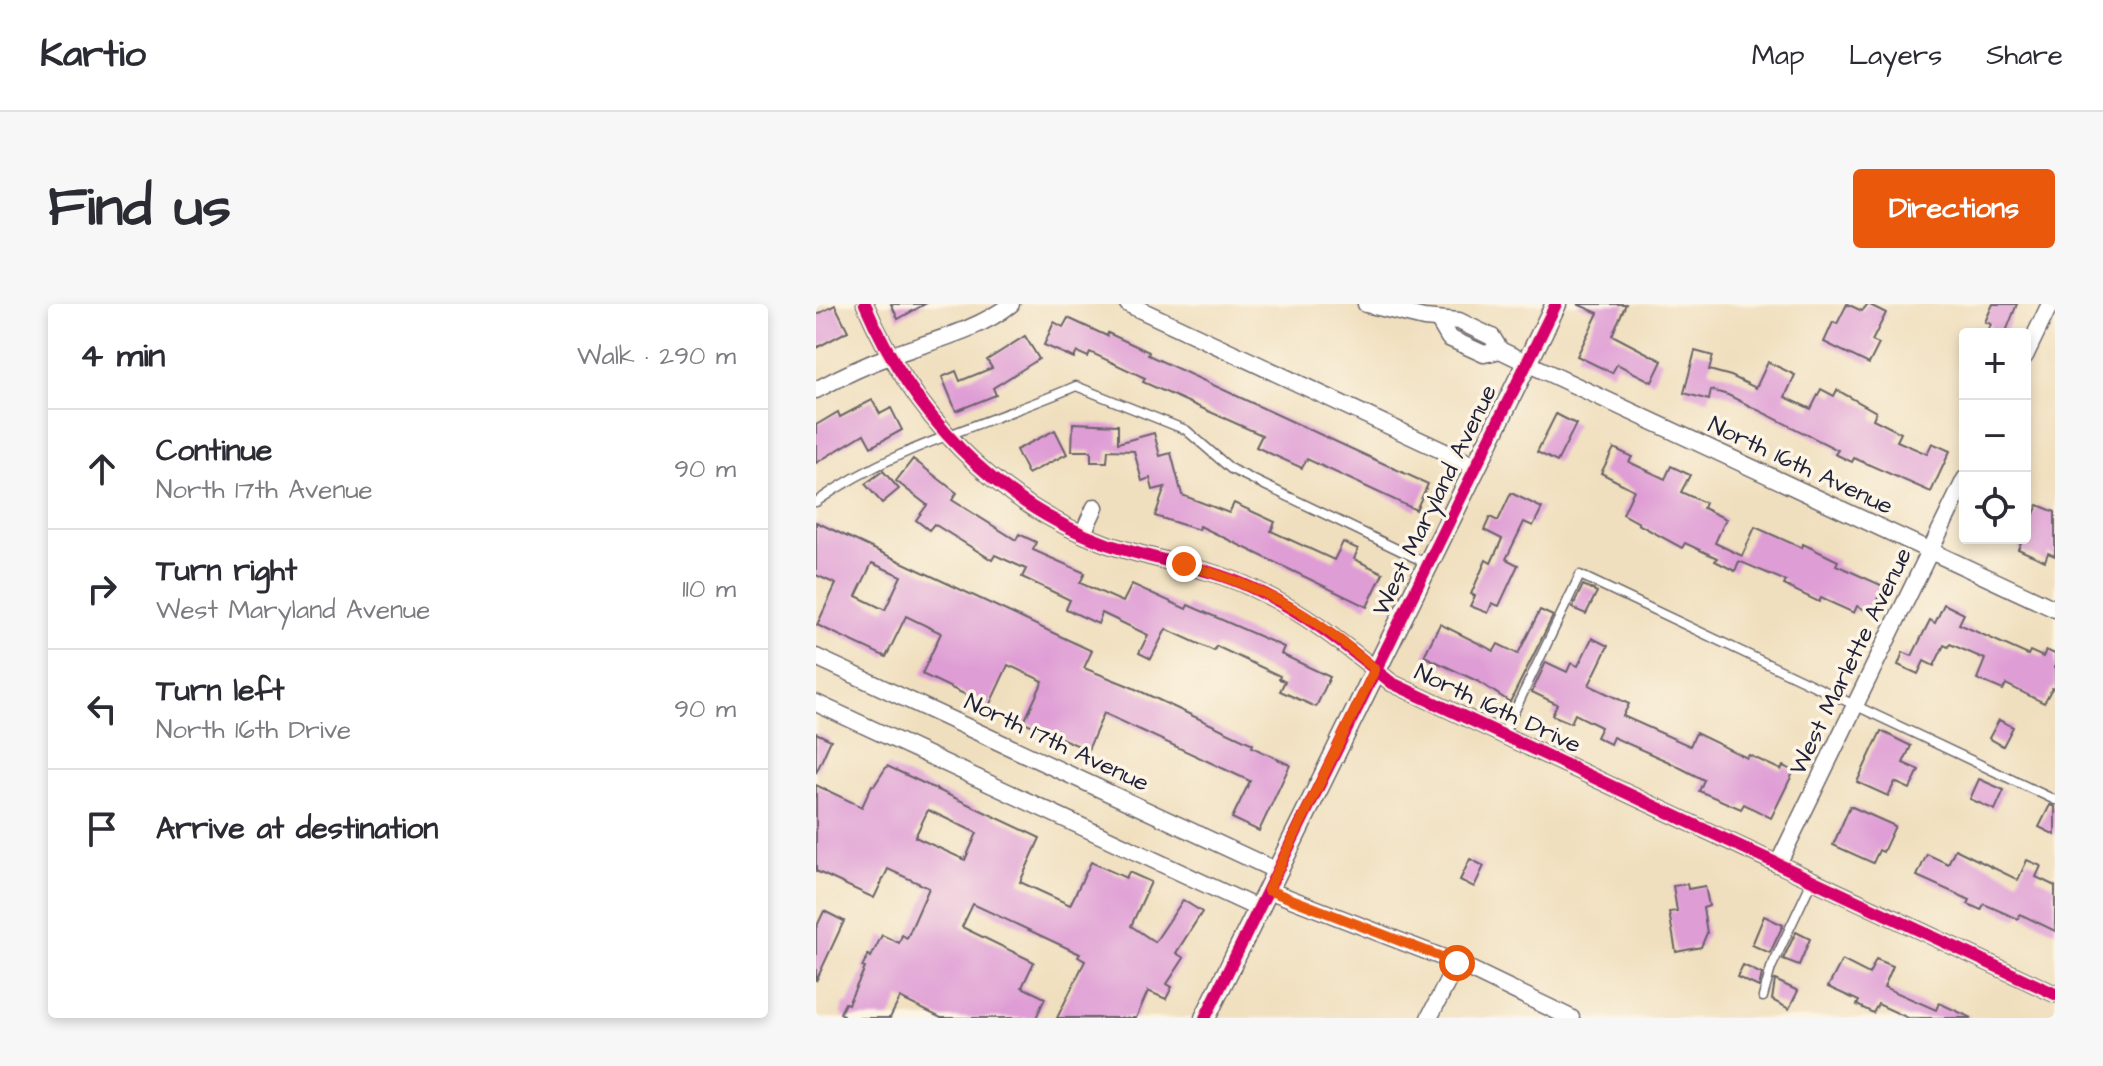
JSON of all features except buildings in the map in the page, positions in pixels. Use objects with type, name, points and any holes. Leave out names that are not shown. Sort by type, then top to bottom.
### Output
[{"type":"street","name":"North 16th Drive","points":[[865,304],[889,356],[918,401],[945,434],[1001,487],[1047,516],[1108,544],[1214,572],[1250,587],[1325,628],[1392,683],[2055,994]]},
{"type":"street","points":[[816,390],[889,356],[983,322],[1011,304]]},
{"type":"street","points":[[1128,304],[1475,466]]},
{"type":"street","points":[[1366,304],[1439,321],[1459,321],[1492,337],[1500,350],[1484,354],[1449,338],[1439,321]]},
{"type":"street","name":"West Maryland Avenue","points":[[1205,1018],[1556,304]]},
{"type":"street","points":[[2031,344],[2050,304]]},
{"type":"street","points":[[1465,345],[1474,328]]},
{"type":"street","name":"North 16th Avenue","points":[[1500,350],[2055,609]]},
{"type":"street","name":"West Marlette Avenue","points":[[1778,864],[1959,491]]},
{"type":"street","points":[[1083,533],[1095,507]]},
{"type":"street","name":"North 17th Avenue","points":[[816,657],[1277,871]]},
{"type":"street","points":[[816,703],[1259,909]]},
{"type":"street","points":[[1268,890],[1457,963],[1571,1018]]},
{"type":"street","points":[[1429,1018],[1457,963]]},
{"type":"lane","points":[[816,502],[849,478],[945,434],[1021,410],[1076,386],[1186,430],[1231,469],[1426,564]]},
{"type":"lane","points":[[1503,735],[1580,575],[2055,800]]},
{"type":"lane","points":[[1763,997],[1771,968],[1813,880]]},
{"type":"cycle path","points":[[865,304],[884,344],[932,417],[961,449],[1028,504],[1066,526],[1107,544],[1217,574],[1271,597],[1342,643],[1392,683],[2055,994]]},
{"type":"cycle path","points":[[1205,1018],[1556,304]]},
{"type":"route","points":[[1184,564],[1214,572],[1278,601],[1325,628],[1375,669],[1268,890],[1457,963]]}]
